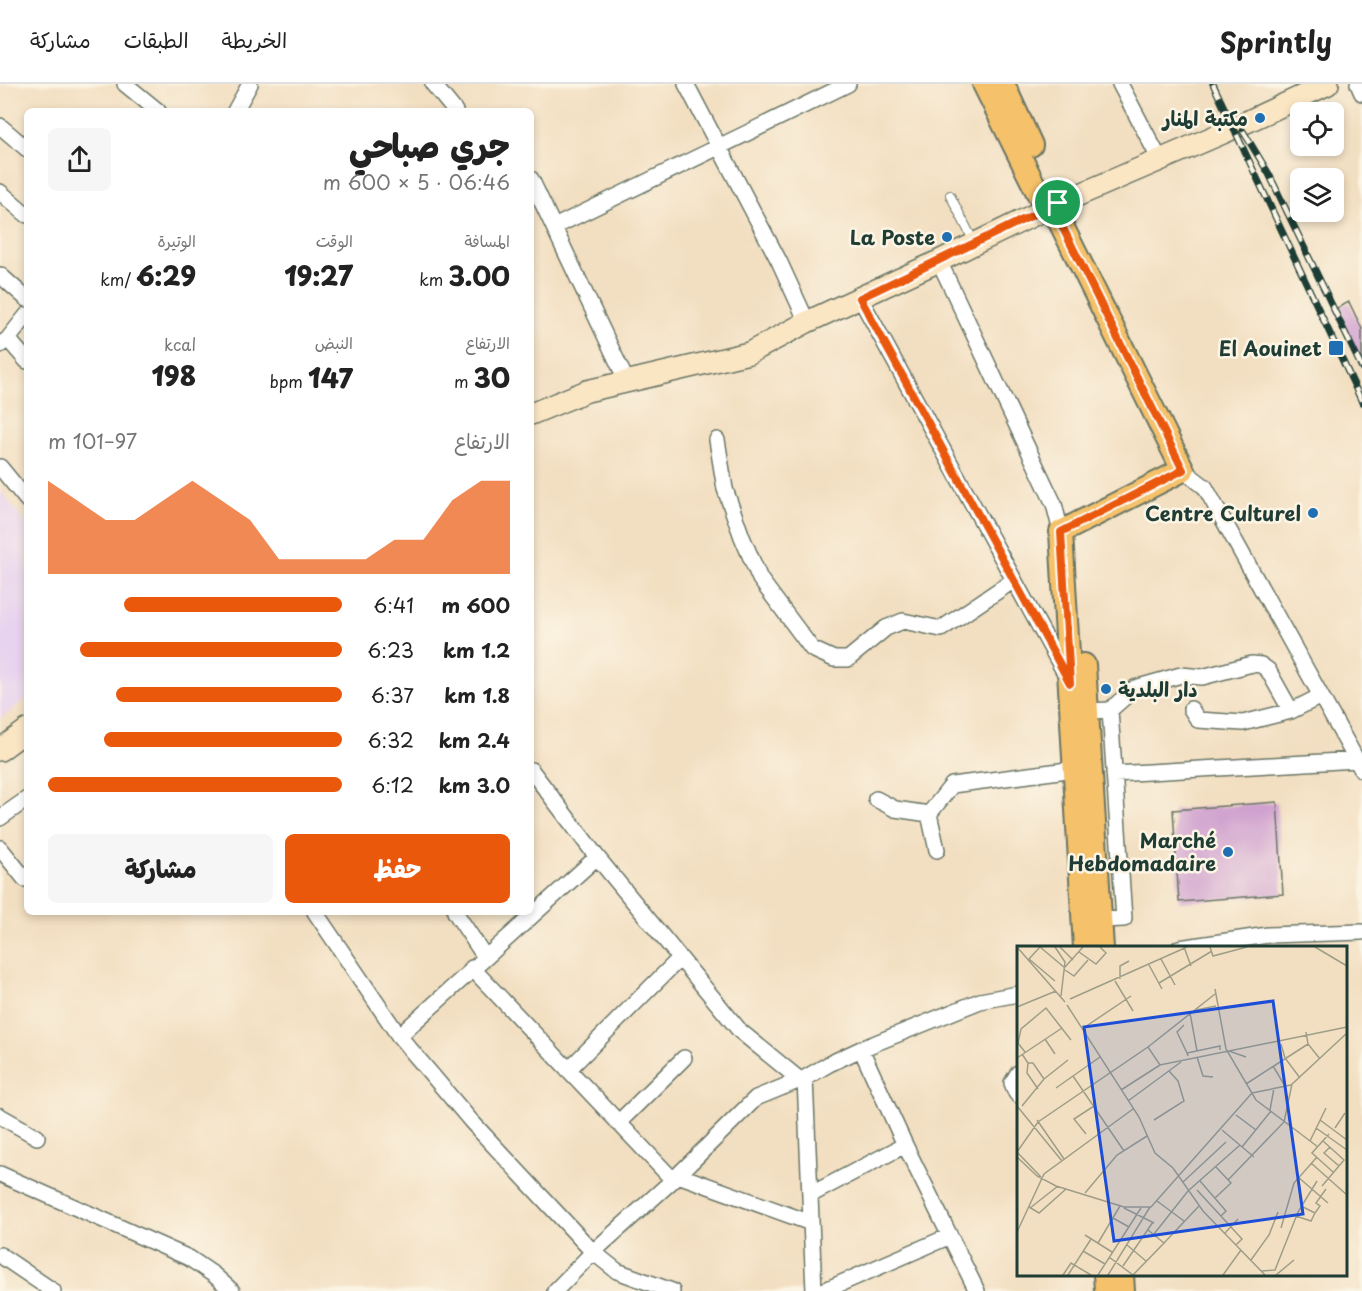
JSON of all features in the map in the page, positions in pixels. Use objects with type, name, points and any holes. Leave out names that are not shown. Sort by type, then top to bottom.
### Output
[{"type":"main road","points":[[984,84],[1054,210],[1183,470],[1068,528]]},
{"type":"main road","points":[[1003,84],[1054,210]]},
{"type":"main road","points":[[1068,528],[1070,683],[1085,946]]},
{"type":"main road","points":[[1068,528],[1098,710],[1102,946]]},
{"type":"main road","points":[[1105,1276],[1106,1291]]},
{"type":"main road","points":[[1122,1276],[1123,1291]]},
{"type":"street","points":[[125,84],[141,106]]},
{"type":"street","points":[[237,108],[250,84]]},
{"type":"street","points":[[433,84],[453,108]]},
{"type":"street","points":[[686,84],[720,146],[807,322]]},
{"type":"street","points":[[554,227],[848,84]]},
{"type":"street","points":[[1120,84],[1160,160]]},
{"type":"street","points":[[534,413],[587,391],[749,353],[807,322],[975,243],[1054,210],[1328,84]]},
{"type":"street","points":[[1358,84],[1362,93]]},
{"type":"street","points":[[0,126],[24,146]]},
{"type":"street","points":[[534,185],[627,382]]},
{"type":"street","points":[[0,192],[24,212]]},
{"type":"street","points":[[939,261],[1054,504],[1068,528]]},
{"type":"street","points":[[0,275],[24,296]]},
{"type":"street","points":[[860,298],[1070,683]]},
{"type":"street","points":[[24,319],[4,342],[24,359]]},
{"type":"street","points":[[717,440],[726,489],[742,537],[760,579],[812,649],[834,658],[848,659],[886,628],[903,621],[941,629],[1014,580]]},
{"type":"street","points":[[0,467],[24,497]]},
{"type":"street","points":[[1114,774],[1359,765],[1205,487],[1183,470]]},
{"type":"street","points":[[1101,920],[1124,919],[1114,774],[1098,710],[1135,688],[1181,675],[1202,677],[1252,664],[1261,665],[1268,670],[1291,711]]},
{"type":"street","points":[[1191,708],[1198,720],[1243,723],[1291,711],[1321,696]]},
{"type":"street","points":[[0,750],[24,732]]},
{"type":"street","points":[[929,814],[952,785],[1075,769]]},
{"type":"street","points":[[534,774],[597,857],[740,1031],[803,1079],[814,1291]]},
{"type":"street","points":[[876,798],[895,809],[929,814]]},
{"type":"street","points":[[0,818],[24,801]]},
{"type":"street","points":[[929,814],[938,850]]},
{"type":"street","points":[[0,848],[24,878]]},
{"type":"street","points":[[534,913],[597,857]]},
{"type":"street","points":[[317,915],[399,1036],[471,1121],[592,1252],[617,1271],[672,1291]]},
{"type":"street","points":[[457,915],[484,957]]},
{"type":"street","points":[[399,1036],[531,915]]},
{"type":"street","points":[[1193,946],[1268,935],[1362,932]]},
{"type":"street","points":[[568,1070],[680,958]]},
{"type":"street","points":[[472,968],[618,1123],[675,1178],[811,1223]]},
{"type":"street","points":[[555,1291],[592,1252],[675,1178],[756,1098],[803,1079],[861,1049],[980,1001],[1017,994]]},
{"type":"street","points":[[861,1049],[905,1145],[977,1291]]},
{"type":"street","points":[[618,1123],[684,1058]]},
{"type":"street","points":[[1017,1075],[1012,1083],[1017,1094]]},
{"type":"street","points":[[0,1116],[37,1137]]},
{"type":"street","points":[[810,1195],[905,1145]]},
{"type":"street","points":[[0,1174],[189,1258],[232,1291]]},
{"type":"street","points":[[823,1291],[950,1236]]},
{"type":"street","points":[[0,1255],[51,1290]]},
{"type":"lane","points":[[950,195],[975,243]]},
{"type":"shaded area","points":[[0,490],[24,521],[24,700],[0,719]]},
{"type":"building","points":[[1349,302],[1362,329],[1362,365],[1335,309]]},
{"type":"building","name":"Marché Hebdomadaire","points":[[1277,802],[1283,894],[1179,902],[1173,810]]},
{"type":"railway","points":[[1213,84],[1362,402]]},
{"type":"railway","points":[[1243,131],[1269,174],[1362,368]]},
{"type":"place","name":"مكتبة المنار","points":[[1260,118]]},
{"type":"place","name":"La Poste","points":[[947,237]]},
{"type":"place","name":"El Aouinet","points":[[1336,348]]},
{"type":"place","name":"Centre Culturel","points":[[1313,513]]},
{"type":"place","name":"دار البلدية","points":[[1106,689]]},
{"type":"place","name":"Marché Hebdomadaire","points":[[1228,852]]},
{"type":"route","points":[[1058,203],[1058,218],[1183,470],[1061,532],[1070,683],[860,298],[1058,203]]}]
